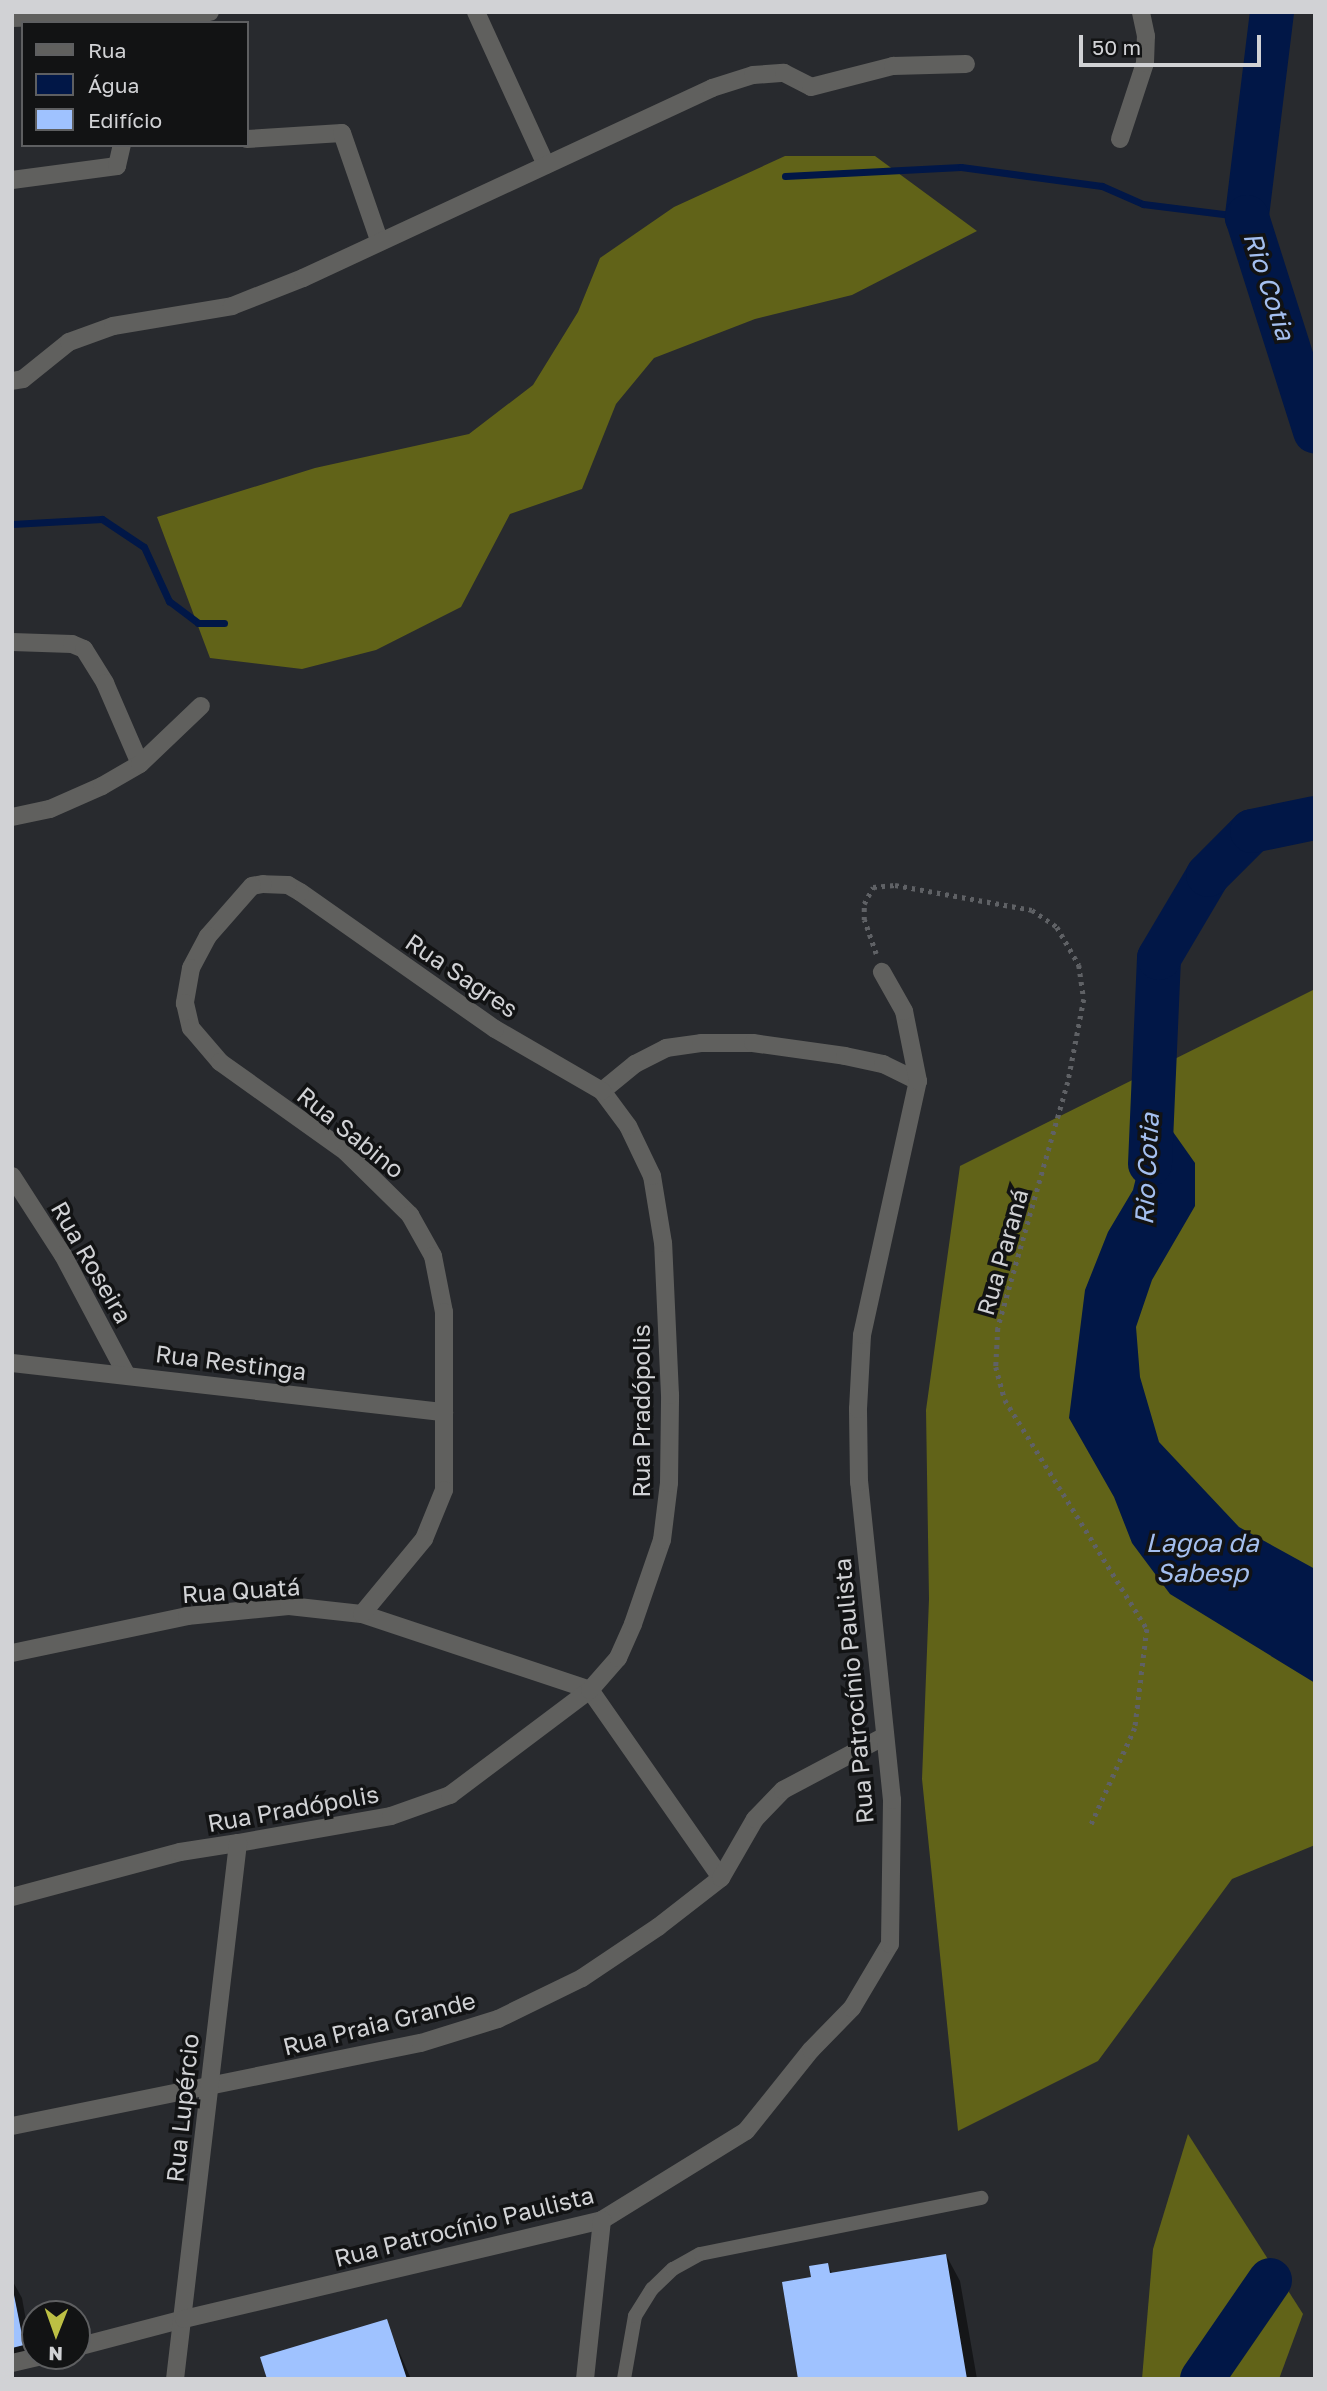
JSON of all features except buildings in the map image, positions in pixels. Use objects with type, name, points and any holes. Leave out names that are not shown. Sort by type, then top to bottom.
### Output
[{"type":"street","points":[[12,18],[210,12]]},
{"type":"street","points":[[476,12],[546,165]]},
{"type":"street","points":[[1120,139],[1145,63],[1146,36],[1141,12]]},
{"type":"street","points":[[12,381],[23,379],[69,342],[113,326],[232,306],[303,278],[379,240],[712,88],[753,75],[784,73],[811,87],[893,66],[966,64]]},
{"type":"street","points":[[248,139],[342,132],[379,240]]},
{"type":"street","points":[[12,180],[117,166],[122,147]]},
{"type":"street","points":[[12,642],[72,644],[84,649],[105,683],[140,764]]},
{"type":"street","points":[[12,817],[50,809],[140,764],[201,706]]},
{"type":"street","name":"Rua Sabino","points":[[299,892],[273,883],[253,886],[208,936],[191,968],[186,1003],[191,1028],[220,1062],[346,1152],[410,1215],[433,1256],[444,1312],[444,1490],[424,1539],[362,1615]]},
{"type":"street","name":"Rua Sagres","points":[[299,892],[495,1029],[602,1091]]},
{"type":"street","points":[[882,972],[904,1011],[918,1081]]},
{"type":"street","points":[[602,1091],[635,1064],[666,1048],[701,1044],[753,1043],[845,1056],[883,1063],[918,1081]]},
{"type":"street","name":"Rua Patrocínio Paulista","points":[[91,2343],[602,2220],[746,2131],[811,2050],[852,2008],[890,1944],[892,1800],[883,1737],[859,1482],[862,1335],[874,1271],[902,1167],[918,1081]]},
{"type":"street","name":"Rua Pradópolis","points":[[12,1897],[180,1853],[391,1816],[450,1795],[590,1690],[618,1658],[633,1624],[662,1540],[669,1483],[663,1243],[652,1176],[628,1126],[602,1091]]},
{"type":"street","name":"Rua Roseira","points":[[12,1175],[63,1255],[126,1374]]},
{"type":"street","name":"Rua Restinga","points":[[12,1363],[444,1412]]},
{"type":"street","name":"Rua Quatá","points":[[12,1653],[187,1616],[289,1606],[362,1615],[590,1690]]},
{"type":"street","points":[[590,1690],[721,1878]]},
{"type":"street","name":"Rua Praia Grande","points":[[12,2126],[421,2043],[498,2019],[582,1978],[721,1878],[755,1819],[783,1790],[883,1737]]},
{"type":"street","name":"Rua Lupércio","points":[[174,2379],[184,2319],[238,1843]]},
{"type":"street","points":[[585,2379],[602,2220]]},
{"type":"lane","points":[[624,2379],[635,2316],[652,2290],[673,2269],[700,2255],[981,2198]]},
{"type":"path","name":"Rua Paraná","points":[[882,972],[864,920],[864,904],[873,887],[895,885],[1032,910],[1057,927],[1079,965],[1084,999],[1068,1082],[998,1328],[996,1367],[1005,1400],[1147,1629],[1135,1728],[1090,1827]]},
{"type":"shaded area","points":[[785,156],[875,156],[977,231],[852,295],[755,319],[654,358],[616,404],[582,489],[510,514],[461,607],[376,650],[302,669],[210,658],[157,517],[315,468],[469,434],[533,385],[578,312],[600,258],[674,207]]},
{"type":"shaded area","points":[[1315,989],[1315,1845],[1232,1879],[1098,2061],[958,2131],[922,1779],[929,1599],[926,1410],[960,1166]]},
{"type":"shaded area","points":[[1188,2134],[1303,2314],[1279,2379],[1142,2379],[1153,2249]]},
{"type":"water","name":"Lagoa da Sabesp","points":[[1154,1105],[1195,1163],[1195,1206],[1152,1280],[1136,1327],[1140,1377],[1159,1442],[1239,1527],[1315,1569],[1315,1683],[1170,1594],[1132,1543],[1114,1497],[1069,1418],[1085,1290],[1108,1232],[1133,1190]]},
{"type":"waterway","name":"Rio Cotia","points":[[1272,12],[1247,217],[1315,431]]},
{"type":"waterway","points":[[785,176],[961,167],[1102,186],[1143,204],[1247,217]]},
{"type":"waterway","points":[[12,524],[102,519],[144,547],[169,601],[198,623],[224,623]]},
{"type":"waterway","name":"Rio Cotia","points":[[1150,1164],[1159,958],[1208,875],[1252,831],[1315,818]]},
{"type":"waterway","name":"Rio Cotia","points":[[1202,2379],[1270,2280]]}]
